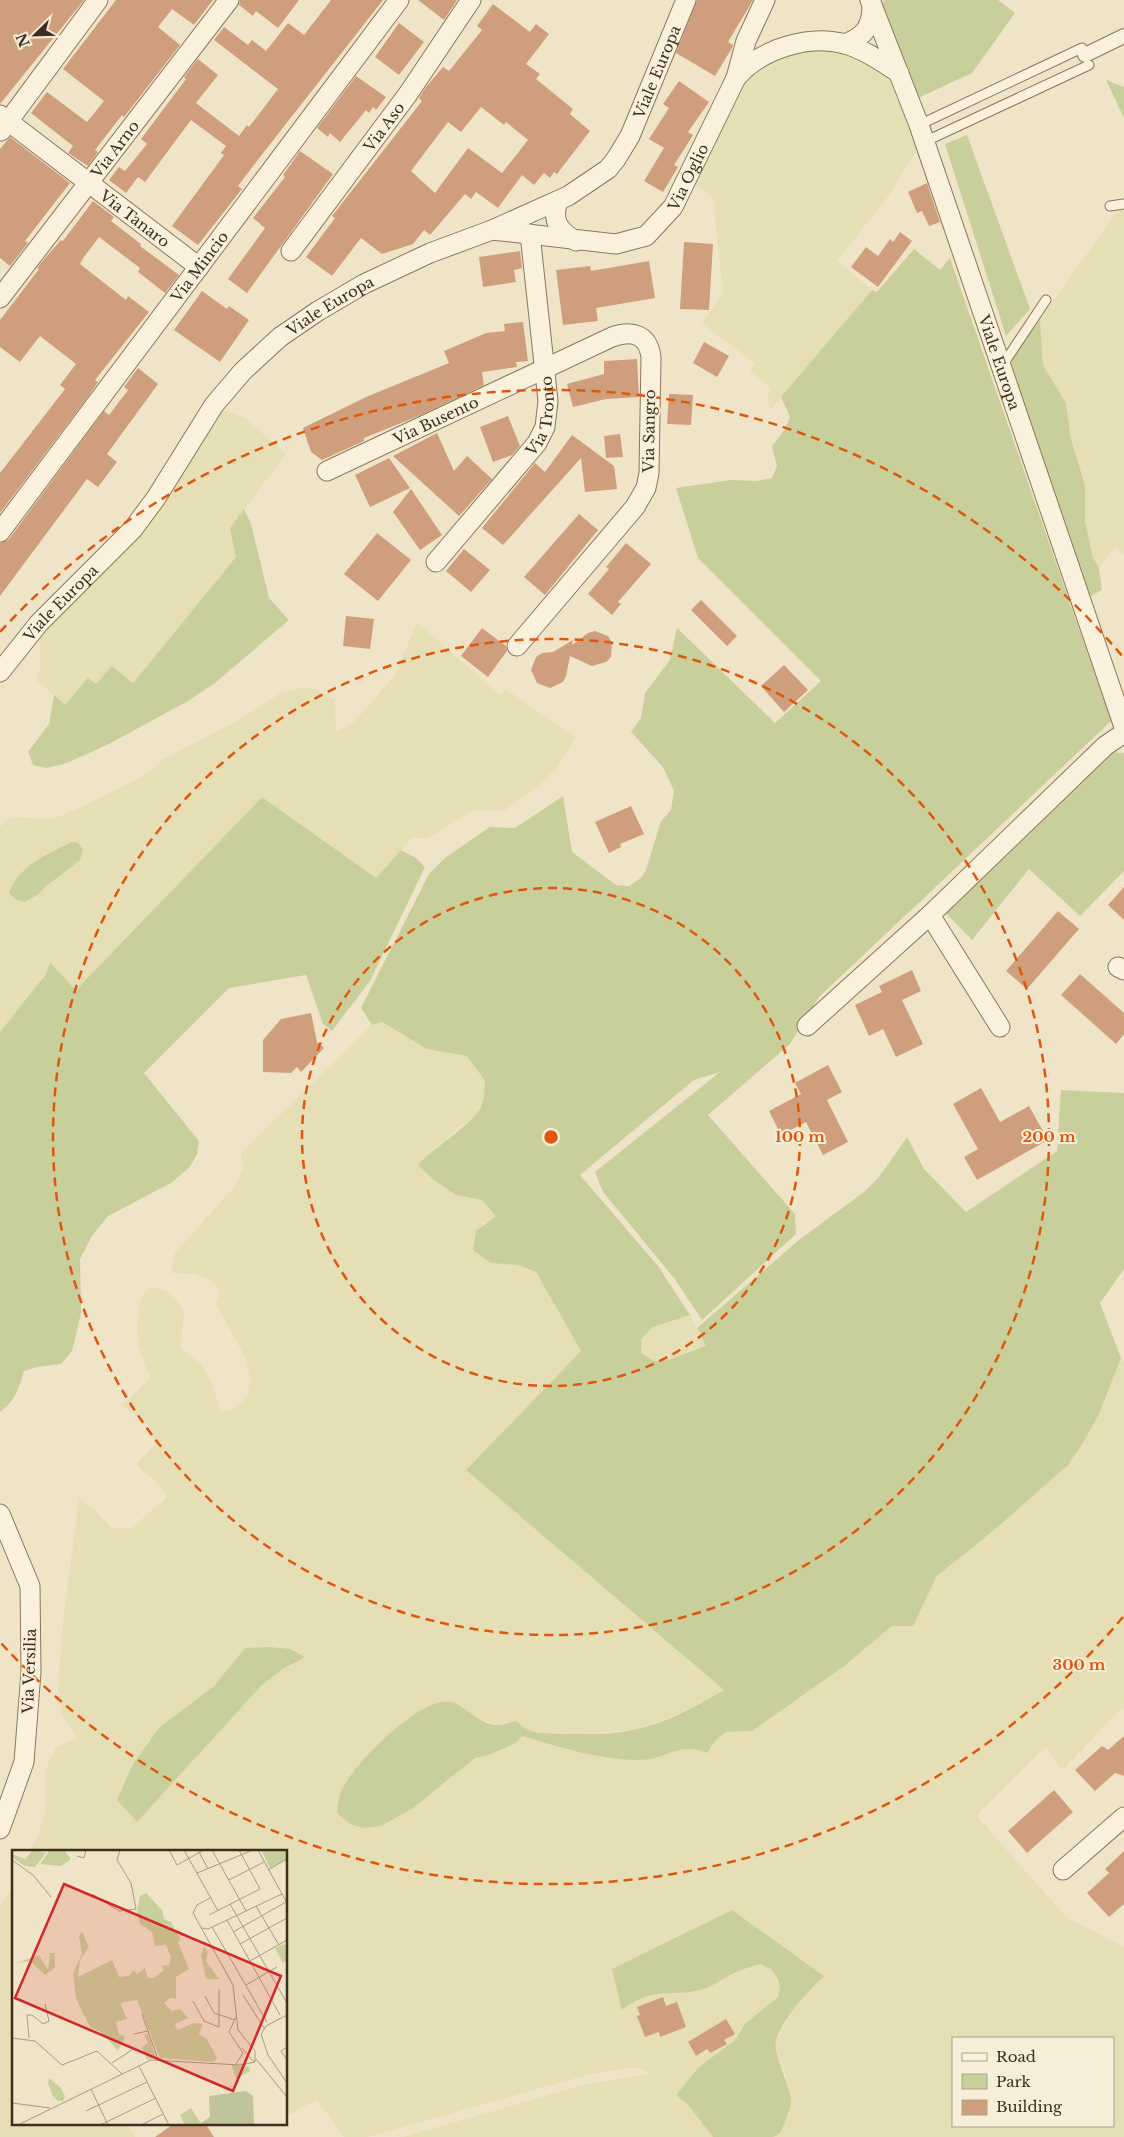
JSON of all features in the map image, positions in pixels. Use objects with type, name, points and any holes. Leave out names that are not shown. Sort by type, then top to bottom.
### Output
[{"type":"street","points":[[3,123],[98,0]]},
{"type":"street","name":"Via Arno","points":[[0,298],[229,0]]},
{"type":"street","name":"Via Mincio","points":[[0,532],[398,0]]},
{"type":"street","name":"Via Aso","points":[[291,250],[408,94],[471,0]]},
{"type":"street","name":"Viale Europa","points":[[0,672],[39,623],[112,552],[141,519],[214,405],[243,371],[271,345],[307,318],[364,284],[436,250],[492,230],[558,201],[603,173],[624,148],[686,0]]},
{"type":"street","points":[[736,78],[746,41],[765,0]]},
{"type":"street","points":[[844,44],[866,31],[872,20],[871,2]]},
{"type":"street","name":"Viale Europa","points":[[871,2],[921,134],[1124,727]]},
{"type":"street","points":[[1085,56],[1124,36]]},
{"type":"street","name":"Via Oglio","points":[[492,230],[576,241],[616,244],[646,236],[673,207],[736,78],[750,64],[765,55],[791,45],[819,41],[844,44],[865,52],[899,73]]},
{"type":"street","name":"Via Tanaro","points":[[3,123],[88,183],[199,267]]},
{"type":"street","points":[[558,201],[555,215],[558,226],[564,234],[576,241]]},
{"type":"street","name":"Via Tronto","points":[[436,562],[540,438],[545,427],[548,407],[530,234]]},
{"type":"street","name":"Via Sangro","points":[[517,646],[639,502],[646,488],[649,473],[650,357],[645,340],[635,334],[618,335],[544,367]]},
{"type":"street","name":"Via Busento","points":[[327,471],[544,367]]},
{"type":"street","points":[[807,1026],[930,915],[1104,746],[1124,733]]},
{"type":"street","points":[[930,915],[1000,1027]]},
{"type":"street","name":"Via Versilia","points":[[0,1514],[30,1586],[31,1672],[24,1762],[0,1830]]},
{"type":"street","points":[[1063,1870],[1124,1817]]},
{"type":"lane","points":[[921,134],[1085,56]]},
{"type":"lane","points":[[921,134],[1085,56]]},
{"type":"lane","points":[[1110,206],[1124,204]]},
{"type":"lane","points":[[1001,367],[1046,300]]},
{"type":"shaded area","points":[[824,43],[881,67],[890,81],[917,150],[887,198],[837,261],[872,290],[770,411],[768,397],[770,388],[750,371],[755,364],[702,323],[723,293],[713,197],[691,182],[713,128],[756,61]]},
{"type":"shaded area","points":[[1124,206],[1124,555],[1115,547],[1099,568],[1093,558],[1085,521],[1085,485],[1071,439],[1066,403],[1043,365],[1040,320],[1120,207]]},
{"type":"shaded area","points":[[220,409],[245,418],[286,454],[230,528],[236,557],[132,684],[96,684],[88,679],[65,705],[36,680],[40,667],[40,638]]},
{"type":"shaded area","points":[[417,622],[500,695],[506,689],[576,738],[557,768],[536,788],[505,810],[472,811],[428,838],[412,838],[376,878],[262,797],[76,990],[50,964],[46,974],[0,1032],[0,827],[6,820],[13,817],[52,819],[80,808],[145,775],[164,759],[239,720],[279,694],[301,688],[317,689],[335,700],[336,732],[354,722],[395,675]]},
{"type":"shaded area","points":[[382,1022],[427,1049],[467,1056],[486,1081],[482,1105],[474,1116],[428,1153],[456,1195],[482,1200],[497,1217],[483,1224],[518,1265],[536,1272],[581,1351],[466,1470],[724,1690],[689,1711],[633,1730],[580,1734],[542,1733],[523,1729],[508,1721],[498,1725],[478,1719],[451,1702],[378,1744],[345,1784],[395,1819],[436,1790],[475,1758],[489,1755],[516,1743],[522,1736],[601,1757],[642,1760],[716,1740],[726,1732],[752,1731],[843,1667],[892,1626],[913,1626],[937,1576],[993,1531],[1099,1414],[1121,1358],[1124,1362],[1124,1706],[1062,1770],[1046,1747],[976,1815],[1067,1918],[1124,1947],[1124,2137],[773,2137],[780,2133],[786,2077],[777,2054],[776,2041],[793,2011],[808,1991],[824,1976],[676,1939],[612,1969],[623,2009],[636,1999],[646,1995],[661,1992],[694,1991],[710,1987],[729,1976],[760,1964],[771,1969],[780,1987],[778,1997],[771,2005],[745,2024],[735,2040],[676,2095],[688,2105],[713,2137],[403,2137],[587,2084],[651,2074],[637,2067],[591,2074],[367,2137],[344,2137],[317,2100],[288,2115],[288,1850],[31,1850],[38,1836],[46,1807],[46,1771],[50,1758],[56,1748],[76,1737],[62,1716],[58,1688],[63,1622],[79,1497],[113,1528],[132,1528],[167,1497],[156,1482],[136,1464],[155,1445],[148,1425],[122,1405],[150,1379],[138,1344],[137,1324],[140,1302],[146,1289],[155,1287],[167,1292],[176,1299],[184,1313],[181,1349],[201,1364],[211,1380],[220,1411],[228,1411],[237,1407],[248,1394],[250,1378],[245,1357],[216,1304],[220,1290],[209,1279],[193,1274],[171,1273],[175,1253],[236,1185],[243,1167],[241,1153],[372,1025]],"holes":[[[245,1648],[305,1657],[281,1670],[261,1686],[137,1822],[160,1727],[214,1686]]]},
{"type":"shaded area","points":[[690,1315],[706,1346],[668,1360],[654,1361],[641,1353],[641,1339],[653,1327]]},
{"type":"shaded area","points":[[12,1889],[12,2124],[127,2124],[135,2137],[0,2137],[0,1907]]},
{"type":"green space","points":[[885,0],[998,0],[1015,13],[972,73],[916,99],[879,7]]},
{"type":"green space","points":[[1106,80],[1124,87],[1124,118]]},
{"type":"green space","points":[[967,135],[1030,309],[1006,336],[945,144]]},
{"type":"green space","points":[[914,249],[940,270],[950,258],[1111,721],[819,997],[790,1044],[708,1115],[795,1214],[796,1234],[702,1320],[674,1278],[603,1192],[595,1172],[720,1072],[694,1080],[580,1175],[658,1266],[690,1315],[653,1327],[641,1339],[641,1353],[654,1361],[668,1360],[706,1346],[697,1328],[799,1240],[864,1192],[879,1177],[907,1137],[924,1169],[966,1212],[1057,1151],[1061,1090],[1124,1093],[1124,1269],[1100,1303],[1121,1358],[1099,1414],[1068,1465],[993,1531],[937,1576],[913,1626],[892,1626],[843,1667],[752,1731],[726,1732],[716,1740],[707,1753],[688,1749],[640,1760],[595,1756],[522,1736],[516,1743],[489,1755],[475,1758],[412,1809],[381,1826],[364,1828],[350,1824],[337,1813],[341,1790],[352,1773],[392,1732],[408,1719],[438,1703],[451,1702],[457,1704],[480,1719],[492,1724],[501,1725],[517,1721],[526,1729],[538,1732],[598,1734],[624,1732],[656,1724],[691,1709],[724,1690],[466,1470],[581,1351],[536,1272],[518,1265],[491,1263],[473,1250],[476,1231],[496,1216],[482,1200],[456,1195],[434,1180],[418,1165],[472,1119],[482,1104],[485,1081],[467,1056],[427,1049],[382,1022],[372,1025],[361,1008],[429,874],[445,858],[490,827],[515,828],[563,796],[572,852],[616,885],[629,886],[641,878],[646,870],[661,821],[671,810],[674,791],[663,767],[631,732],[641,718],[645,693],[670,660],[677,628],[775,723],[821,681],[698,558],[676,488],[731,480],[756,481],[772,478],[777,466],[772,446],[785,429],[790,417],[781,397],[872,290],[877,292]]},
{"type":"green space","points":[[1040,320],[1043,365],[1066,403],[1071,439],[1085,485],[1085,521],[1093,558],[1099,568],[1102,590],[1089,597],[1009,362]]},
{"type":"green space","points":[[244,509],[251,524],[269,598],[289,620],[215,683],[188,701],[109,744],[67,763],[47,768],[33,765],[28,752],[49,724],[54,695],[65,705],[88,678],[96,684],[112,666],[133,683],[236,557],[230,528]]},
{"type":"green space","points":[[1109,752],[1124,753],[1124,871],[1080,916],[1029,869],[972,940],[944,911]]},
{"type":"green space","points":[[262,797],[376,878],[401,850],[416,858],[425,867],[370,981],[332,1031],[323,1024],[306,975],[229,988],[144,1073],[199,1141],[197,1154],[190,1167],[171,1183],[108,1216],[92,1236],[80,1259],[81,1313],[72,1351],[61,1364],[37,1367],[24,1371],[16,1394],[0,1412],[0,1032],[46,974],[50,963],[76,990]]},
{"type":"green space","points":[[71,842],[78,843],[83,850],[80,860],[45,887],[39,894],[24,902],[15,899],[9,893],[14,883],[27,868],[43,856]]},
{"type":"green space","points":[[269,1647],[290,1649],[305,1657],[281,1670],[261,1686],[137,1822],[117,1800],[133,1764],[160,1727],[214,1686],[245,1648]]},
{"type":"green space","points":[[732,1910],[824,1976],[790,2015],[776,2040],[777,2053],[791,2104],[780,2133],[773,2137],[713,2137],[688,2105],[676,2095],[698,2068],[735,2040],[745,2024],[778,1997],[780,1987],[771,1969],[760,1964],[735,1973],[707,1988],[645,1997],[622,2010],[612,1969]]},
{"type":"building","points":[[0,0],[84,0],[0,104]]},
{"type":"building","points":[[116,0],[213,0],[194,25],[172,9],[158,27],[180,45],[124,117],[122,115],[95,150],[98,152],[88,166],[68,153],[73,146],[31,113],[47,92],[87,122],[104,101],[63,69]]},
{"type":"building","points":[[240,0],[299,0],[278,28],[256,11],[253,16],[239,5]]},
{"type":"building","points":[[331,0],[383,0],[238,186],[242,189],[198,245],[172,226],[224,155],[221,153],[226,146],[191,120],[145,182],[138,177],[126,193],[109,180],[119,167],[125,171],[147,144],[141,139],[186,79],[184,77],[198,59],[218,75],[196,103],[239,136],[247,125],[249,127],[278,89],[214,40],[224,27],[248,45],[252,40],[266,51],[288,23],[304,35]]},
{"type":"building","points":[[418,0],[457,0],[444,20]]},
{"type":"building","points":[[697,0],[753,0],[728,42],[733,45],[732,48],[715,76],[676,53]]},
{"type":"building","points":[[493,4],[530,32],[536,24],[549,34],[526,64],[540,74],[536,79],[573,109],[570,114],[590,131],[557,174],[554,172],[550,178],[544,173],[534,185],[522,175],[498,208],[476,192],[471,199],[465,194],[430,235],[424,230],[413,244],[382,254],[361,238],[332,276],[306,257],[335,218],[332,216],[422,101],[419,98],[426,87],[443,67],[449,71],[482,30],[477,26]],"holes":[[[481,107],[504,125],[506,122],[528,140],[502,173],[468,148],[435,193],[411,171],[448,122],[461,132]]]},
{"type":"building","points":[[399,23],[424,42],[399,75],[375,57]]},
{"type":"building","points":[[356,76],[386,97],[376,110],[373,107],[369,113],[366,110],[340,142],[330,133],[328,137],[317,128]]},
{"type":"building","points":[[679,81],[709,102],[688,132],[693,135],[674,165],[678,167],[663,192],[644,181],[664,148],[649,139],[669,108],[663,104]]},
{"type":"building","points":[[10,137],[70,183],[25,241],[28,243],[10,266],[0,258],[0,149]]},
{"type":"building","points":[[300,151],[333,174],[247,293],[228,279],[265,228],[253,218],[285,177],[283,175]]},
{"type":"building","points":[[927,183],[940,222],[929,226],[922,211],[917,213],[908,192]]},
{"type":"building","points":[[93,201],[114,217],[111,221],[141,244],[140,246],[179,275],[165,293],[138,272],[140,268],[99,237],[80,264],[126,300],[128,296],[149,312],[95,380],[98,382],[87,398],[0,513],[0,473],[65,389],[60,385],[76,364],[40,336],[20,362],[0,347],[0,320],[39,269],[37,268],[61,240],[63,241]]},
{"type":"building","points":[[900,232],[912,241],[878,287],[851,267],[866,247],[878,256],[890,239],[893,242]]},
{"type":"building","points":[[684,242],[713,244],[709,310],[680,309]]},
{"type":"building","points":[[520,251],[522,268],[514,270],[516,282],[483,287],[479,257]]},
{"type":"building","points":[[649,261],[655,298],[596,308],[598,321],[563,325],[556,270],[590,266],[591,271]]},
{"type":"building","points":[[202,291],[227,309],[229,306],[249,320],[220,362],[174,330]]},
{"type":"building","points":[[523,322],[528,361],[516,362],[517,367],[482,372],[484,385],[421,415],[364,438],[364,441],[322,460],[311,452],[303,428],[366,397],[449,363],[444,351],[486,333],[505,331],[504,324]]},
{"type":"building","points":[[704,342],[729,356],[717,377],[693,363]]},
{"type":"building","points":[[637,359],[639,397],[606,399],[573,407],[567,384],[604,374],[604,361]]},
{"type":"building","points":[[138,368],[158,384],[107,454],[117,462],[98,487],[87,479],[0,596],[0,543],[9,539],[104,411],[109,415],[128,390],[124,387]]},
{"type":"building","points":[[669,394],[693,395],[691,425],[667,424]]},
{"type":"building","points":[[508,416],[520,446],[512,455],[493,462],[480,427]]},
{"type":"building","points":[[437,433],[454,471],[467,456],[492,479],[459,516],[393,456]]},
{"type":"building","points":[[620,434],[623,457],[606,458],[604,436]]},
{"type":"building","points":[[572,435],[614,466],[617,489],[585,492],[581,458],[503,545],[482,528],[535,463],[545,472]]},
{"type":"building","points":[[389,458],[410,488],[370,507],[355,475]]},
{"type":"building","points":[[411,489],[442,535],[420,550],[393,512]]},
{"type":"building","points":[[579,514],[598,530],[545,595],[524,577]]},
{"type":"building","points":[[377,533],[411,560],[378,601],[344,574]]},
{"type":"building","points":[[626,543],[651,564],[618,602],[621,604],[612,615],[588,594],[609,569],[606,567]]},
{"type":"building","points":[[464,549],[490,570],[471,592],[446,571]]},
{"type":"building","points":[[701,600],[737,636],[727,646],[691,610]]},
{"type":"building","points":[[346,616],[374,619],[370,649],[343,646]]},
{"type":"building","points":[[482,628],[506,646],[507,651],[488,677],[461,656]]},
{"type":"building","points":[[595,631],[608,636],[612,643],[611,657],[606,662],[592,666],[570,656],[563,682],[550,688],[537,683],[531,670],[536,657],[542,653],[553,652],[573,640],[572,645],[588,633]]},
{"type":"building","points":[[784,665],[808,690],[784,712],[761,686]]},
{"type":"building","points":[[631,806],[644,834],[620,844],[621,847],[609,853],[595,822]]},
{"type":"building","points":[[1124,887],[1124,920],[1108,905]]},
{"type":"building","points":[[1058,911],[1079,929],[1027,989],[1006,971]]},
{"type":"building","points":[[912,970],[921,991],[902,1000],[923,1044],[896,1057],[883,1029],[869,1036],[855,1005],[882,992],[879,986]]},
{"type":"building","points":[[1080,974],[1124,1013],[1124,1034],[1116,1044],[1061,995]]},
{"type":"building","points":[[311,1013],[317,1042],[324,1048],[301,1072],[297,1067],[291,1073],[263,1072],[263,1040],[281,1019]]},
{"type":"building","points":[[828,1065],[842,1092],[827,1100],[848,1142],[823,1155],[806,1122],[781,1135],[769,1111],[801,1094],[795,1083]]},
{"type":"building","points":[[981,1088],[1000,1122],[1029,1106],[1048,1140],[977,1180],[964,1157],[978,1149],[953,1104]]},
{"type":"building","points":[[1124,1736],[1124,1776],[1115,1773],[1095,1791],[1075,1770],[1102,1746],[1108,1750]]},
{"type":"building","points":[[1054,1790],[1073,1812],[1027,1853],[1008,1831]]},
{"type":"building","points":[[1124,1851],[1124,1904],[1109,1917],[1087,1893],[1109,1873],[1105,1869]]},
{"type":"building","points":[[663,1997],[666,2006],[677,2002],[686,2027],[660,2037],[659,2032],[645,2037],[637,2016],[640,2015],[637,2007]]},
{"type":"building","points":[[726,2019],[735,2034],[724,2040],[727,2044],[710,2053],[707,2049],[696,2056],[688,2042]]},
{"type":"building","points":[[174,2124],[206,2124],[214,2137],[155,2137]]}]
